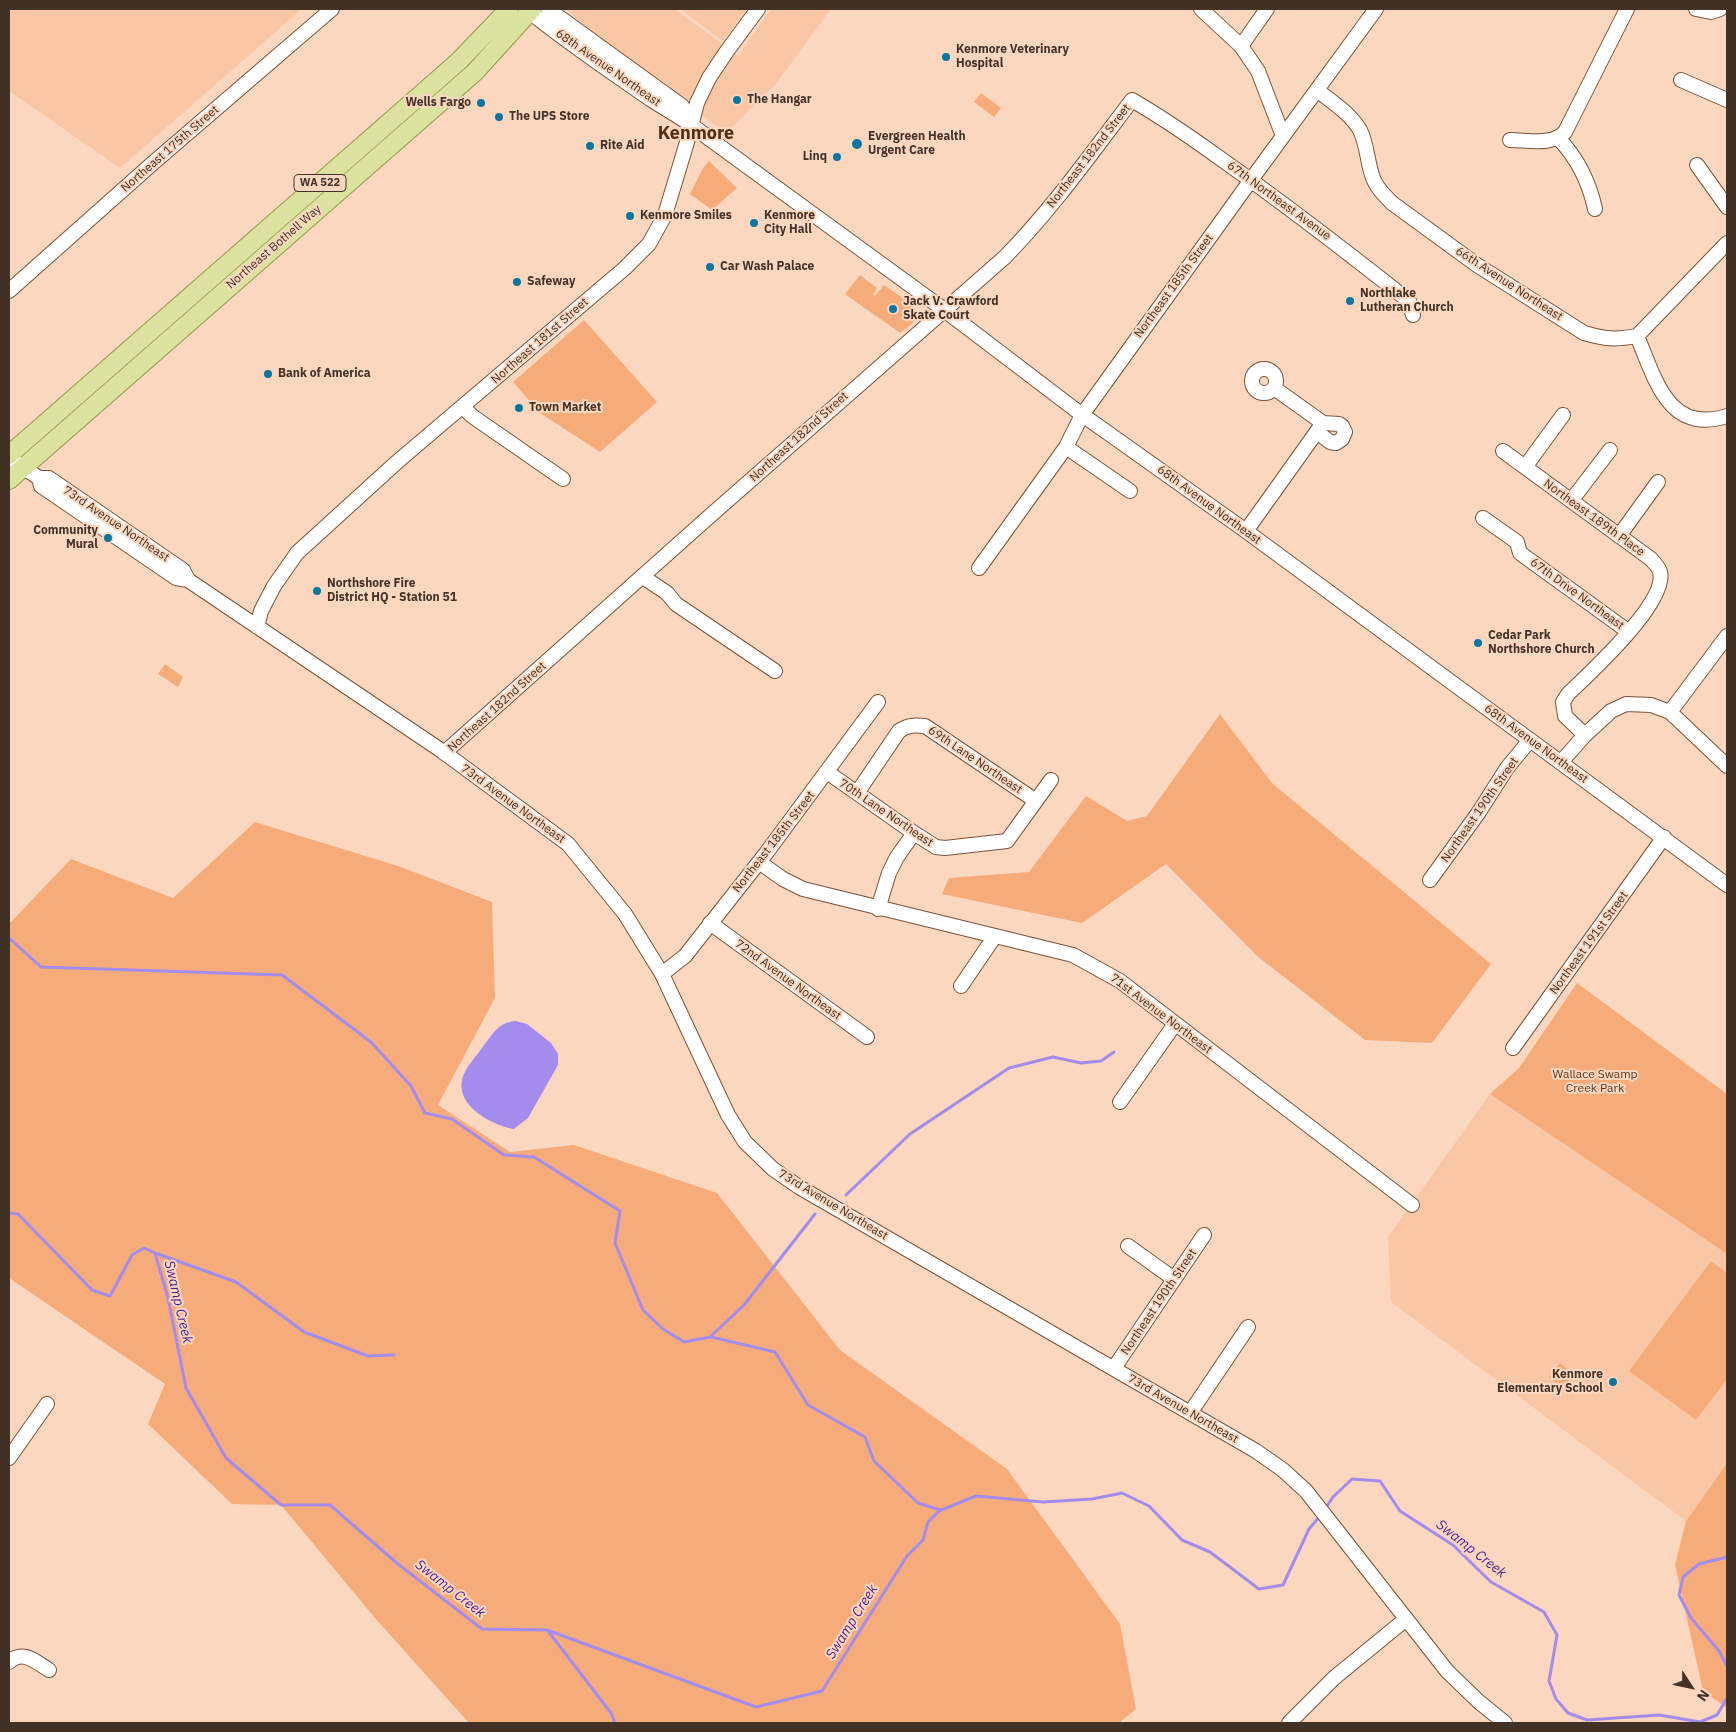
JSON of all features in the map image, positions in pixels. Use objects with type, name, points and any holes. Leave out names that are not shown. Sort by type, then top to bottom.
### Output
[{"type":"main road","name":"Northeast Bothell Way","points":[[9,480],[13,460],[459,61],[509,9]]},
{"type":"main road","name":"Northeast Bothell Way","points":[[13,460],[475,72],[529,10]]},
{"type":"street","name":"Northeast 175th Street","points":[[9,291],[153,163],[332,9]]},
{"type":"street","name":"68th Avenue Northeast","points":[[548,9],[682,106],[692,124]]},
{"type":"street","name":"Northeast 181st Street","points":[[257,627],[260,611],[274,586],[297,553],[397,462],[633,261],[649,244],[665,215],[697,103],[723,55],[758,9]]},
{"type":"street","points":[[1201,9],[1241,46],[1258,71],[1283,136]]},
{"type":"street","points":[[1241,46],[1267,9]]},
{"type":"street","name":"Northeast 185th Street","points":[[979,568],[1066,447],[1082,415],[1376,9]]},
{"type":"street","points":[[1510,140],[1551,141],[1559,139],[1570,125],[1627,9]]},
{"type":"street","points":[[1696,9],[1716,10]]},
{"type":"street","name":"68th Avenue Northeast","points":[[529,10],[625,81],[676,116],[692,124],[707,137],[944,309],[1082,415],[1246,532],[1727,884]]},
{"type":"street","points":[[1680,80],[1727,100]]},
{"type":"street","name":"66th Avenue Northeast","points":[[1317,90],[1353,120],[1360,131],[1367,149],[1372,177],[1381,193],[1392,203],[1477,265],[1584,333],[1603,339],[1637,336]]},
{"type":"street","name":"67th Northeast Avenue","points":[[1132,100],[1163,118],[1251,180],[1409,301],[1412,315]]},
{"type":"street","name":"Northeast 182nd Street","points":[[444,753],[643,577],[704,520],[1005,257],[1032,230],[1132,100]]},
{"type":"street","points":[[1559,139],[1571,152],[1590,186],[1595,209]]},
{"type":"street","points":[[1696,165],[1727,207]]},
{"type":"street","points":[[1727,243],[1637,336],[1666,399],[1679,412],[1696,420],[1714,420],[1727,416]]},
{"type":"street","points":[[1246,532],[1320,427],[1274,388]]},
{"type":"street","points":[[463,407],[472,416],[563,479]]},
{"type":"street","points":[[1525,467],[1562,415]]},
{"type":"street","points":[[1066,447],[1130,491]]},
{"type":"street","points":[[1571,501],[1610,450]]},
{"type":"street","name":"Northeast 189th Place","points":[[1503,451],[1651,559],[1660,571],[1660,581],[1654,596],[1615,650],[1568,694],[1563,702],[1565,716],[1585,735]]},
{"type":"street","name":"73rd Avenue Northeast","points":[[13,460],[39,478],[41,486],[176,578],[188,580],[444,753],[568,844],[625,914],[662,974],[728,1115],[745,1142],[758,1157],[799,1187],[1256,1451],[1283,1470],[1315,1502],[1448,1671],[1478,1701],[1505,1723]]},
{"type":"street","points":[[1620,536],[1658,482]]},
{"type":"street","name":"67th Drive Northeast","points":[[1483,518],[1517,542],[1520,553],[1628,632]]},
{"type":"street","points":[[643,577],[667,593],[676,604],[775,670]]},
{"type":"street","points":[[1670,712],[1727,636]]},
{"type":"street","name":"Northeast 185th Street","points":[[662,974],[685,956],[759,862],[878,702]]},
{"type":"street","points":[[1561,762],[1602,718],[1611,711],[1626,704],[1651,705],[1670,712],[1727,766]]},
{"type":"street","name":"69th Lane Northeast","points":[[857,793],[899,731],[912,725],[925,726],[1036,801]]},
{"type":"street","name":"Northeast 190th Street","points":[[1430,880],[1479,812],[1507,768],[1530,740]]},
{"type":"street","name":"70th Lane Northeast","points":[[827,772],[918,835],[936,846],[945,848],[1007,841],[1036,801]]},
{"type":"street","points":[[1036,801],[1051,780]]},
{"type":"street","points":[[883,910],[889,873],[897,857],[918,835]]},
{"type":"street","name":"Northeast 191st Street","points":[[1513,1048],[1664,837]]},
{"type":"street","name":"71st Avenue Northeast","points":[[759,862],[783,879],[803,889],[1072,955],[1120,981],[1412,1205]]},
{"type":"street","name":"72nd Avenue Northeast","points":[[710,923],[867,1037]]},
{"type":"street","points":[[962,986],[995,936]]},
{"type":"street","points":[[1120,1102],[1174,1024]]},
{"type":"street","name":"Northeast 190th Street","points":[[1114,1368],[1204,1235]]},
{"type":"street","points":[[1128,1246],[1174,1279]]},
{"type":"street","points":[[1190,1413],[1248,1327]]},
{"type":"street","points":[[9,1458],[47,1404]]},
{"type":"street","points":[[1289,1723],[1334,1678],[1406,1620]]},
{"type":"street","points":[[9,1662],[20,1655],[30,1658],[49,1670]]},
{"type":"shaded area","points":[[9,9],[302,9],[120,168],[9,91]]},
{"type":"shaded area","points":[[567,9],[675,9],[738,56],[771,9],[831,9],[775,85],[726,133],[580,22]]},
{"type":"shaded area","points":[[680,9],[747,9],[723,41]]},
{"type":"shaded area","points":[[516,1021],[527,1024],[551,1043],[558,1054],[558,1065],[528,1118],[514,1129],[494,1123],[475,1111],[463,1094],[461,1085],[468,1067],[492,1034],[504,1024]]},
{"type":"shaded area","name":"Kenmore Elementary School","points":[[1490,1094],[1727,1254],[1727,1463],[1686,1521],[1391,1302],[1388,1237]]},
{"type":"green space","points":[[981,93],[1001,108],[994,117],[974,102]]},
{"type":"green space","points":[[709,161],[737,188],[712,210],[690,194],[703,168]]},
{"type":"green space","name":"Jack V. Crawford Skate Court","points":[[860,275],[877,288],[873,294],[875,296],[884,285],[905,300],[914,309],[916,314],[913,323],[900,333],[845,294]]},
{"type":"green space","points":[[584,320],[657,402],[600,452],[540,413],[513,382]]},
{"type":"green space","points":[[165,664],[183,677],[178,687],[158,674]]},
{"type":"green space","points":[[1220,714],[1272,783],[1491,964],[1432,1043],[1365,1040],[1257,956],[1166,864],[1082,923],[942,894],[949,878],[1029,872],[1086,796],[1127,821],[1147,816]]},
{"type":"green space","points":[[255,822],[401,867],[492,902],[495,998],[438,1105],[510,1152],[574,1145],[717,1193],[840,1350],[1007,1469],[1120,1624],[1136,1709],[1119,1723],[469,1723],[375,1618],[281,1505],[232,1504],[148,1424],[165,1384],[9,1278],[9,924],[71,859],[173,898]]},
{"type":"green space","name":"Wallace Swamp Creek Park","points":[[1577,983],[1727,1094],[1727,1254],[1490,1094],[1519,1068]]},
{"type":"green space","points":[[1711,1261],[1727,1273],[1727,1379],[1696,1420],[1629,1371]]},
{"type":"green space","points":[[1560,1363],[1574,1374],[1563,1388],[1549,1377]]},
{"type":"green space","points":[[1727,1463],[1727,1708],[1703,1691],[1675,1565],[1686,1521]]},
{"type":"waterway","points":[[9,938],[41,967],[282,975],[371,1042],[411,1086],[425,1113],[452,1119],[504,1155],[534,1157],[620,1211],[615,1243],[643,1310],[663,1329],[684,1342],[710,1337],[744,1305],[815,1214]]},
{"type":"waterway","points":[[846,1195],[910,1134],[1009,1068],[1053,1057],[1081,1063],[1101,1061],[1114,1052]]},
{"type":"waterway","name":"Swamp Creek","points":[[9,1213],[18,1214],[92,1290],[110,1296],[132,1255],[144,1248],[155,1253],[168,1298],[186,1388],[226,1458],[281,1505],[330,1505],[398,1564],[482,1629],[547,1630],[756,1707],[822,1691],[907,1556],[923,1540],[928,1522],[939,1511],[976,1496],[1043,1502],[1092,1499],[1122,1493],[1149,1506],[1182,1540],[1210,1552],[1259,1589],[1283,1585],[1309,1529],[1320,1516]]},
{"type":"waterway","points":[[155,1253],[236,1282],[304,1332],[368,1356],[394,1355]]},
{"type":"waterway","points":[[711,1337],[775,1352],[808,1405],[865,1437],[874,1461],[918,1503],[940,1510]]},
{"type":"waterway","name":"Swamp Creek","points":[[1325,1509],[1333,1497],[1352,1479],[1380,1481],[1400,1511],[1453,1545],[1491,1582],[1544,1612],[1557,1635],[1549,1681],[1556,1699],[1568,1713],[1587,1720],[1659,1715],[1700,1722],[1717,1715],[1727,1698]]},
{"type":"waterway","name":"Swamp Creek","points":[[1727,1557],[1699,1564],[1683,1577],[1679,1595],[1691,1618],[1719,1651],[1727,1666]]},
{"type":"waterway","points":[[548,1631],[611,1713],[615,1723]]},
{"type":"place","name":"Kenmore Veterinary Hospital","points":[[946,57]]},
{"type":"place","name":"The Hangar","points":[[737,100]]},
{"type":"place","name":"Wells Fargo","points":[[481,103]]},
{"type":"place","name":"The UPS Store","points":[[499,117]]},
{"type":"place","name":"Evergreen Health Urgent Care","points":[[857,144]]},
{"type":"place","name":"Rite Aid","points":[[590,146]]},
{"type":"place","name":"Linq","points":[[837,157]]},
{"type":"place","name":"Kenmore Smiles","points":[[630,216]]},
{"type":"place","name":"Kenmore City Hall","points":[[754,223]]},
{"type":"place","name":"Car Wash Palace","points":[[710,267]]},
{"type":"place","name":"Safeway","points":[[517,282]]},
{"type":"place","name":"Northlake Lutheran Church","points":[[1350,301]]},
{"type":"place","name":"Jack V. Crawford Skate Court","points":[[893,309]]},
{"type":"place","name":"Bank of America","points":[[268,374]]},
{"type":"place","name":"Town Market","points":[[519,408]]},
{"type":"place","name":"Community Mural","points":[[108,538]]},
{"type":"place","name":"Northshore Fire District HQ - Station 51","points":[[317,591]]},
{"type":"place","name":"Cedar Park Northshore Church","points":[[1478,643]]},
{"type":"place","name":"Kenmore Elementary School","points":[[1613,1382]]},
{"type":"district","name":"Kenmore","points":[[696,134]]}]
